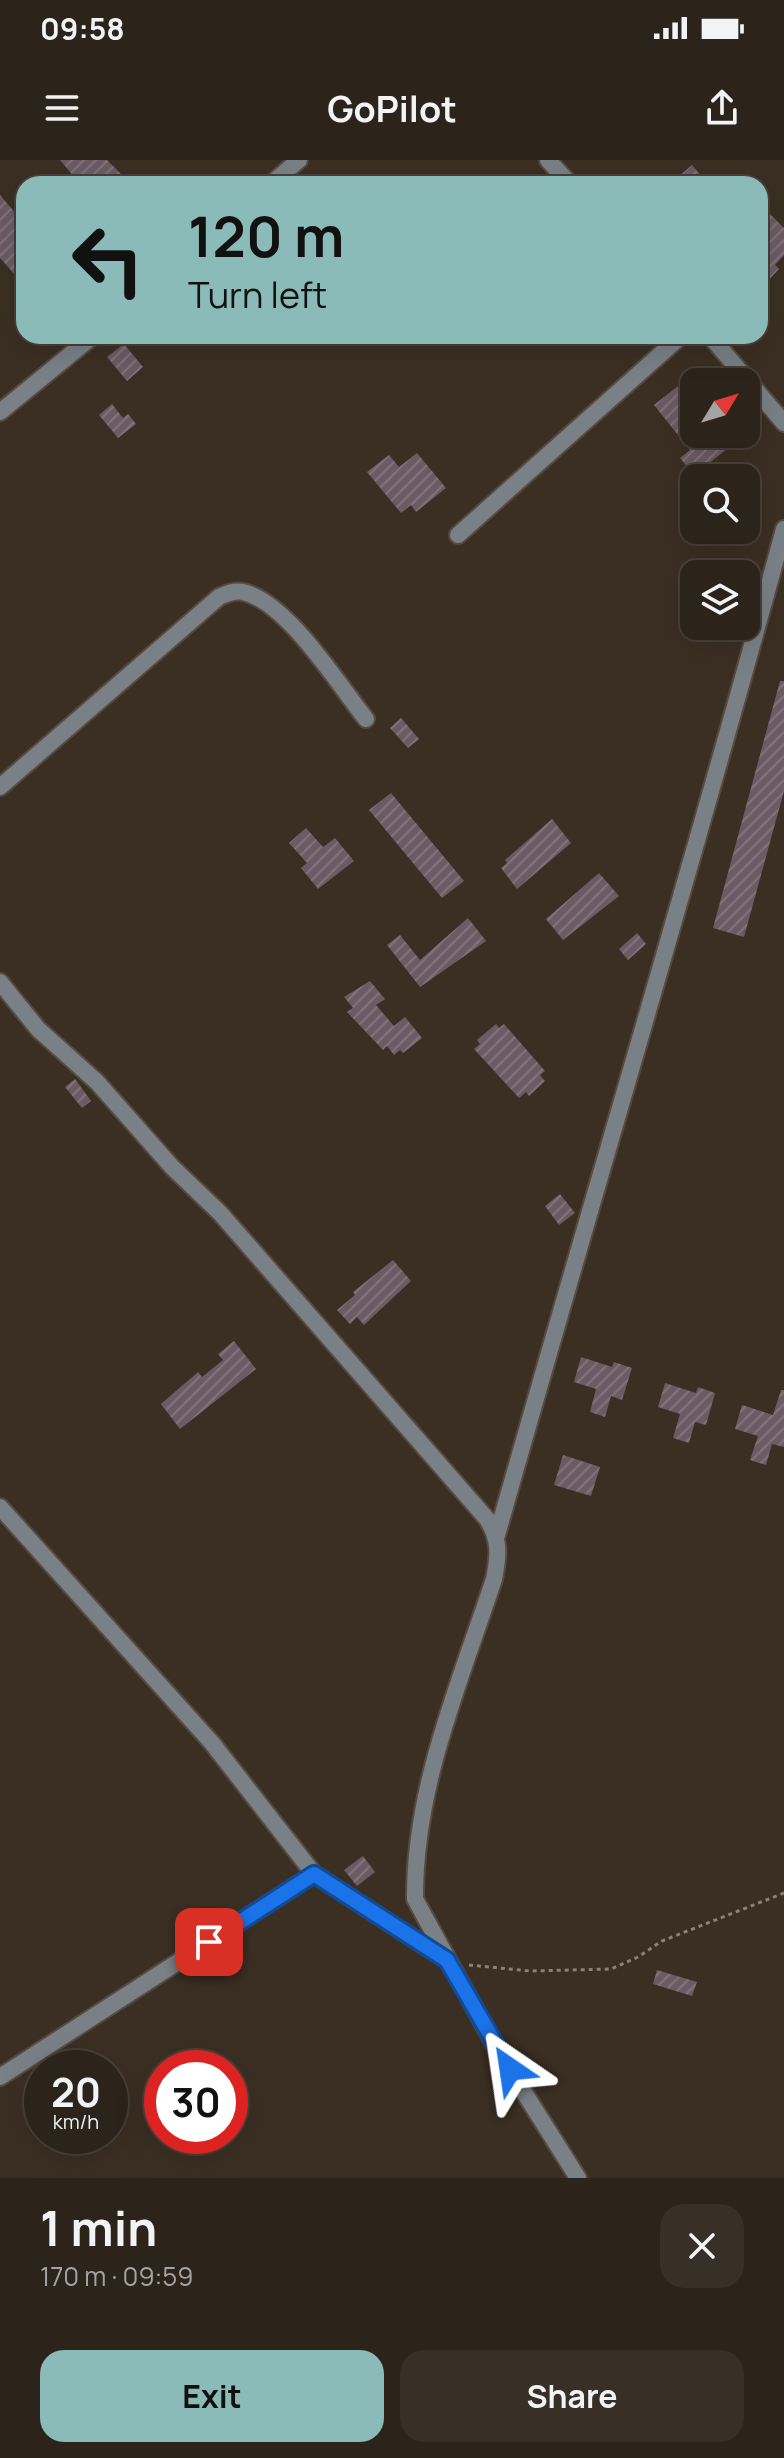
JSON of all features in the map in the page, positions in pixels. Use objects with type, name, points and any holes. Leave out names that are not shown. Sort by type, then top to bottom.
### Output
[{"type":"street","points":[[280,176],[299,160]]},
{"type":"street","points":[[548,160],[563,176]]},
{"type":"street","points":[[0,412],[83,344]]},
{"type":"street","points":[[458,535],[672,344]]},
{"type":"street","points":[[717,344],[784,423]]},
{"type":"street","points":[[578,2178],[498,2051],[447,1960],[415,1899],[415,1870],[432,1771],[494,1579],[499,1552],[497,1535],[678,897],[724,752],[784,529]]},
{"type":"street","points":[[0,787],[219,597],[233,592],[255,597],[292,626],[366,719]]},
{"type":"street","points":[[0,982],[38,1029],[97,1082],[172,1167],[220,1213],[487,1519],[497,1535]]},
{"type":"street","points":[[0,1507],[212,1743],[314,1874],[447,1960]]},
{"type":"street","points":[[0,2077],[314,1874]]},
{"type":"path","points":[[447,1960],[530,1971],[611,1969],[638,1957],[662,1941],[784,1893]]},
{"type":"building","points":[[60,160],[107,160],[123,176],[73,176]]},
{"type":"building","points":[[692,165],[701,176],[679,176]]},
{"type":"building","points":[[0,195],[16,214],[16,276],[0,258]]},
{"type":"building","points":[[768,212],[784,228],[784,255],[775,265],[779,269],[768,281]]},
{"type":"building","points":[[124,344],[143,367],[127,381],[107,357]]},
{"type":"building","points":[[680,384],[680,438],[654,405]]},
{"type":"building","points":[[112,404],[123,418],[128,414],[136,424],[118,438],[99,415]]},
{"type":"building","points":[[688,448],[728,448],[708,464],[685,464],[680,458],[690,450]]},
{"type":"building","points":[[417,453],[446,488],[416,512],[411,505],[401,513],[367,472],[389,455],[399,467]]},
{"type":"building","points":[[780,681],[784,681],[784,791],[744,937],[713,928]]},
{"type":"building","points":[[401,718],[419,739],[408,748],[390,728]]},
{"type":"building","points":[[391,793],[464,881],[442,898],[369,810]]},
{"type":"building","points":[[552,819],[571,843],[517,889],[501,868],[507,863],[505,860]]},
{"type":"building","points":[[306,828],[323,847],[335,838],[354,861],[318,889],[301,868],[307,863],[289,843]]},
{"type":"building","points":[[599,873],[619,896],[563,940],[546,919]]},
{"type":"building","points":[[468,918],[486,941],[420,987],[387,945],[400,935],[420,960]]},
{"type":"building","points":[[637,933],[646,944],[628,960],[619,949]]},
{"type":"building","points":[[370,981],[385,999],[376,1005],[394,1026],[405,1017],[422,1038],[403,1053],[400,1050],[394,1055],[387,1046],[383,1050],[347,1012],[353,1008],[344,997]]},
{"type":"building","points":[[496,1024],[499,1028],[504,1024],[545,1071],[540,1075],[545,1081],[529,1096],[526,1092],[519,1098],[474,1049],[480,1044],[477,1040]]},
{"type":"building","points":[[75,1079],[91,1101],[82,1108],[65,1087]]},
{"type":"building","points":[[560,1194],[575,1213],[559,1225],[545,1206]]},
{"type":"building","points":[[393,1260],[411,1281],[364,1325],[357,1317],[350,1324],[337,1310],[355,1295],[353,1292]]},
{"type":"building","points":[[234,1341],[256,1369],[180,1429],[161,1404],[198,1372],[202,1377],[223,1360],[218,1354]]},
{"type":"building","points":[[581,1357],[612,1367],[614,1362],[632,1368],[622,1400],[611,1396],[605,1417],[590,1412],[596,1389],[574,1382]]},
{"type":"building","points":[[665,1383],[696,1393],[698,1387],[715,1393],[706,1425],[695,1422],[689,1443],[673,1438],[680,1414],[658,1407]]},
{"type":"building","points":[[781,1390],[784,1390],[784,1447],[772,1444],[766,1465],[750,1460],[758,1436],[735,1429],[742,1405],[773,1415]]},
{"type":"building","points":[[563,1455],[600,1467],[591,1496],[554,1485]]},
{"type":"building","points":[[363,1856],[375,1872],[357,1886],[344,1870]]},
{"type":"building","points":[[657,1970],[697,1982],[692,1996],[653,1984]]},
{"type":"route","points":[[209,1942],[314,1874],[447,1960],[510,2069]]}]
